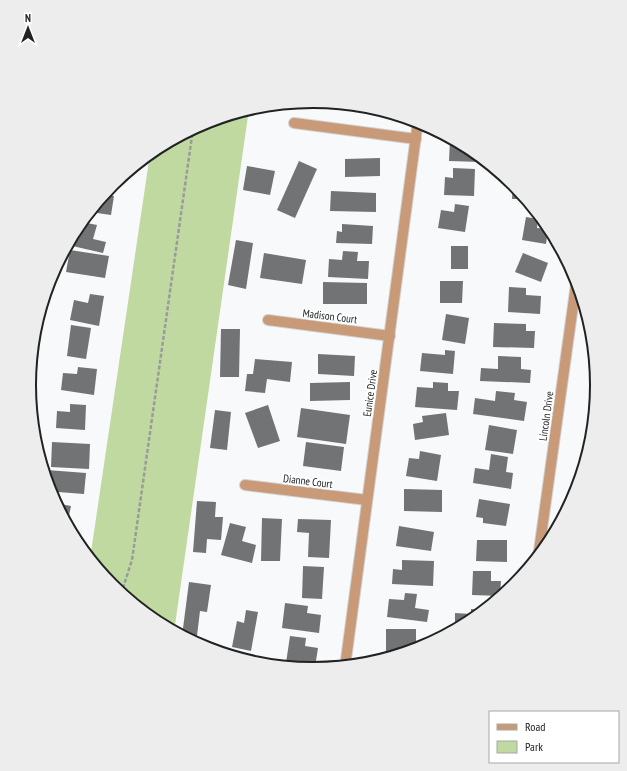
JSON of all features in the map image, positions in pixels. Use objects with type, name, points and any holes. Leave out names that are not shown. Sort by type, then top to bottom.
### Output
[{"type":"street","points":[[294,123],[416,139]]},
{"type":"street","name":"Eunice Drive","points":[[346,661],[417,128]]},
{"type":"street","name":"Lincoln Drive","points":[[540,546],[574,291]]},
{"type":"street","name":"Madison Court","points":[[268,320],[390,336]]},
{"type":"street","name":"Dianne Court","points":[[245,485],[367,500]]},
{"type":"path","points":[[123,587],[132,560],[192,137]]},
{"type":"green space","points":[[248,116],[175,626],[145,606],[117,582],[91,551],[149,162],[175,145],[207,129]]},
{"type":"building","points":[[450,144],[478,162],[449,161]]},
{"type":"building","points":[[380,158],[380,176],[345,177],[345,159]]},
{"type":"building","points":[[299,161],[317,169],[295,218],[277,210]]},
{"type":"building","points":[[247,166],[275,171],[270,195],[243,190]]},
{"type":"building","points":[[453,168],[475,169],[474,196],[444,195],[445,177],[453,178]]},
{"type":"building","points":[[331,191],[376,193],[376,212],[330,211]]},
{"type":"building","points":[[512,192],[519,199],[512,199]]},
{"type":"building","points":[[111,195],[114,196],[111,215],[96,213]]},
{"type":"building","points":[[455,204],[469,206],[465,232],[438,228],[441,210],[454,212]]},
{"type":"building","points":[[526,217],[535,219],[538,222],[537,228],[542,228],[547,236],[546,244],[522,240]]},
{"type":"building","points":[[88,223],[97,225],[93,239],[106,242],[103,253],[73,246]]},
{"type":"building","points":[[342,224],[373,226],[372,244],[336,243],[337,231],[342,232]]},
{"type":"building","points":[[236,240],[253,243],[246,289],[228,285]]},
{"type":"building","points":[[451,246],[468,246],[468,269],[451,269]]},
{"type":"building","points":[[71,250],[109,256],[105,278],[66,272]]},
{"type":"building","points":[[343,251],[358,252],[357,261],[369,261],[368,279],[328,277],[329,259],[342,260]]},
{"type":"building","points":[[264,253],[306,260],[302,284],[260,278]]},
{"type":"building","points":[[523,253],[548,263],[541,282],[515,272]]},
{"type":"building","points":[[440,281],[463,281],[462,303],[440,303]]},
{"type":"building","points":[[323,282],[367,283],[367,304],[323,304]]},
{"type":"building","points":[[509,287],[526,288],[526,295],[541,296],[540,314],[508,312]]},
{"type":"building","points":[[90,294],[104,296],[99,326],[70,320],[74,300],[88,303]]},
{"type":"building","points":[[446,314],[469,318],[465,344],[442,340]]},
{"type":"building","points":[[494,323],[526,324],[526,331],[535,331],[534,348],[493,347]]},
{"type":"building","points":[[71,325],[91,328],[86,359],[67,356]]},
{"type":"building","points":[[221,329],[240,329],[239,377],[220,377]]},
{"type":"building","points":[[445,350],[455,351],[453,374],[420,371],[422,353],[445,355]]},
{"type":"building","points":[[318,354],[355,356],[354,376],[318,374]]},
{"type":"building","points":[[498,356],[521,357],[521,369],[531,370],[530,383],[480,381],[481,368],[498,369]]},
{"type":"building","points":[[255,359],[292,362],[290,382],[267,379],[265,393],[245,391],[247,374],[253,374]]},
{"type":"building","points":[[78,367],[97,369],[94,395],[61,390],[63,373],[77,374]]},
{"type":"building","points":[[350,382],[350,400],[310,401],[310,383]]},
{"type":"building","points":[[433,382],[448,383],[448,391],[459,391],[457,410],[415,407],[417,387],[433,388]]},
{"type":"building","points":[[496,391],[515,393],[514,400],[527,402],[524,421],[473,414],[475,398],[495,401]]},
{"type":"building","points":[[70,404],[86,405],[85,430],[56,428],[57,411],[70,412]]},
{"type":"building","points":[[268,405],[280,441],[258,448],[245,413]]},
{"type":"building","points":[[301,408],[350,415],[346,444],[297,437]]},
{"type":"building","points":[[215,410],[231,412],[227,450],[210,448]]},
{"type":"building","points":[[446,413],[449,435],[415,440],[413,424],[423,422],[422,416]]},
{"type":"building","points":[[489,425],[517,430],[513,454],[485,450]]},
{"type":"building","points":[[52,442],[90,444],[89,469],[51,467]]},
{"type":"building","points":[[306,442],[344,447],[341,471],[303,466]]},
{"type":"building","points":[[420,451],[441,455],[437,481],[406,476],[409,458],[419,459]]},
{"type":"building","points":[[491,454],[508,457],[506,472],[513,473],[511,489],[473,483],[475,468],[489,470]]},
{"type":"building","points":[[49,470],[86,473],[84,494],[58,492],[58,494]]},
{"type":"building","points":[[404,489],[442,490],[442,512],[404,511]]},
{"type":"building","points":[[479,499],[510,504],[506,526],[483,523],[483,518],[476,517]]},
{"type":"building","points":[[197,501],[216,502],[215,517],[223,517],[221,540],[207,539],[206,553],[193,552]]},
{"type":"building","points":[[63,505],[71,506],[69,516]]},
{"type":"building","points":[[262,518],[282,519],[280,561],[261,561]]},
{"type":"building","points":[[298,519],[331,520],[329,558],[308,557],[309,533],[297,532]]},
{"type":"building","points":[[230,523],[246,527],[242,541],[256,545],[252,563],[221,555]]},
{"type":"building","points":[[399,526],[434,532],[431,551],[396,546]]},
{"type":"building","points":[[477,540],[507,540],[507,562],[476,561]]},
{"type":"building","points":[[402,560],[434,561],[433,586],[392,584],[393,569],[402,570]]},
{"type":"building","points":[[303,566],[324,567],[322,599],[302,598]]},
{"type":"building","points":[[473,571],[491,571],[491,581],[501,581],[500,590],[494,596],[472,595]]},
{"type":"building","points":[[189,582],[211,585],[207,612],[200,611],[197,637],[183,630]]},
{"type":"building","points":[[405,593],[417,594],[415,608],[429,610],[427,622],[387,617],[389,599],[404,600]]},
{"type":"building","points":[[285,603],[308,606],[307,613],[321,615],[319,633],[282,628]]},
{"type":"building","points":[[471,609],[477,609],[471,614]]},
{"type":"building","points":[[246,610],[258,612],[251,651],[232,647],[237,621],[244,623]]},
{"type":"building","points":[[455,613],[471,614],[455,624]]},
{"type":"building","points":[[386,629],[416,629],[416,643],[395,651],[386,651]]},
{"type":"building","points":[[290,636],[306,638],[305,646],[318,648],[316,663],[286,662]]}]
